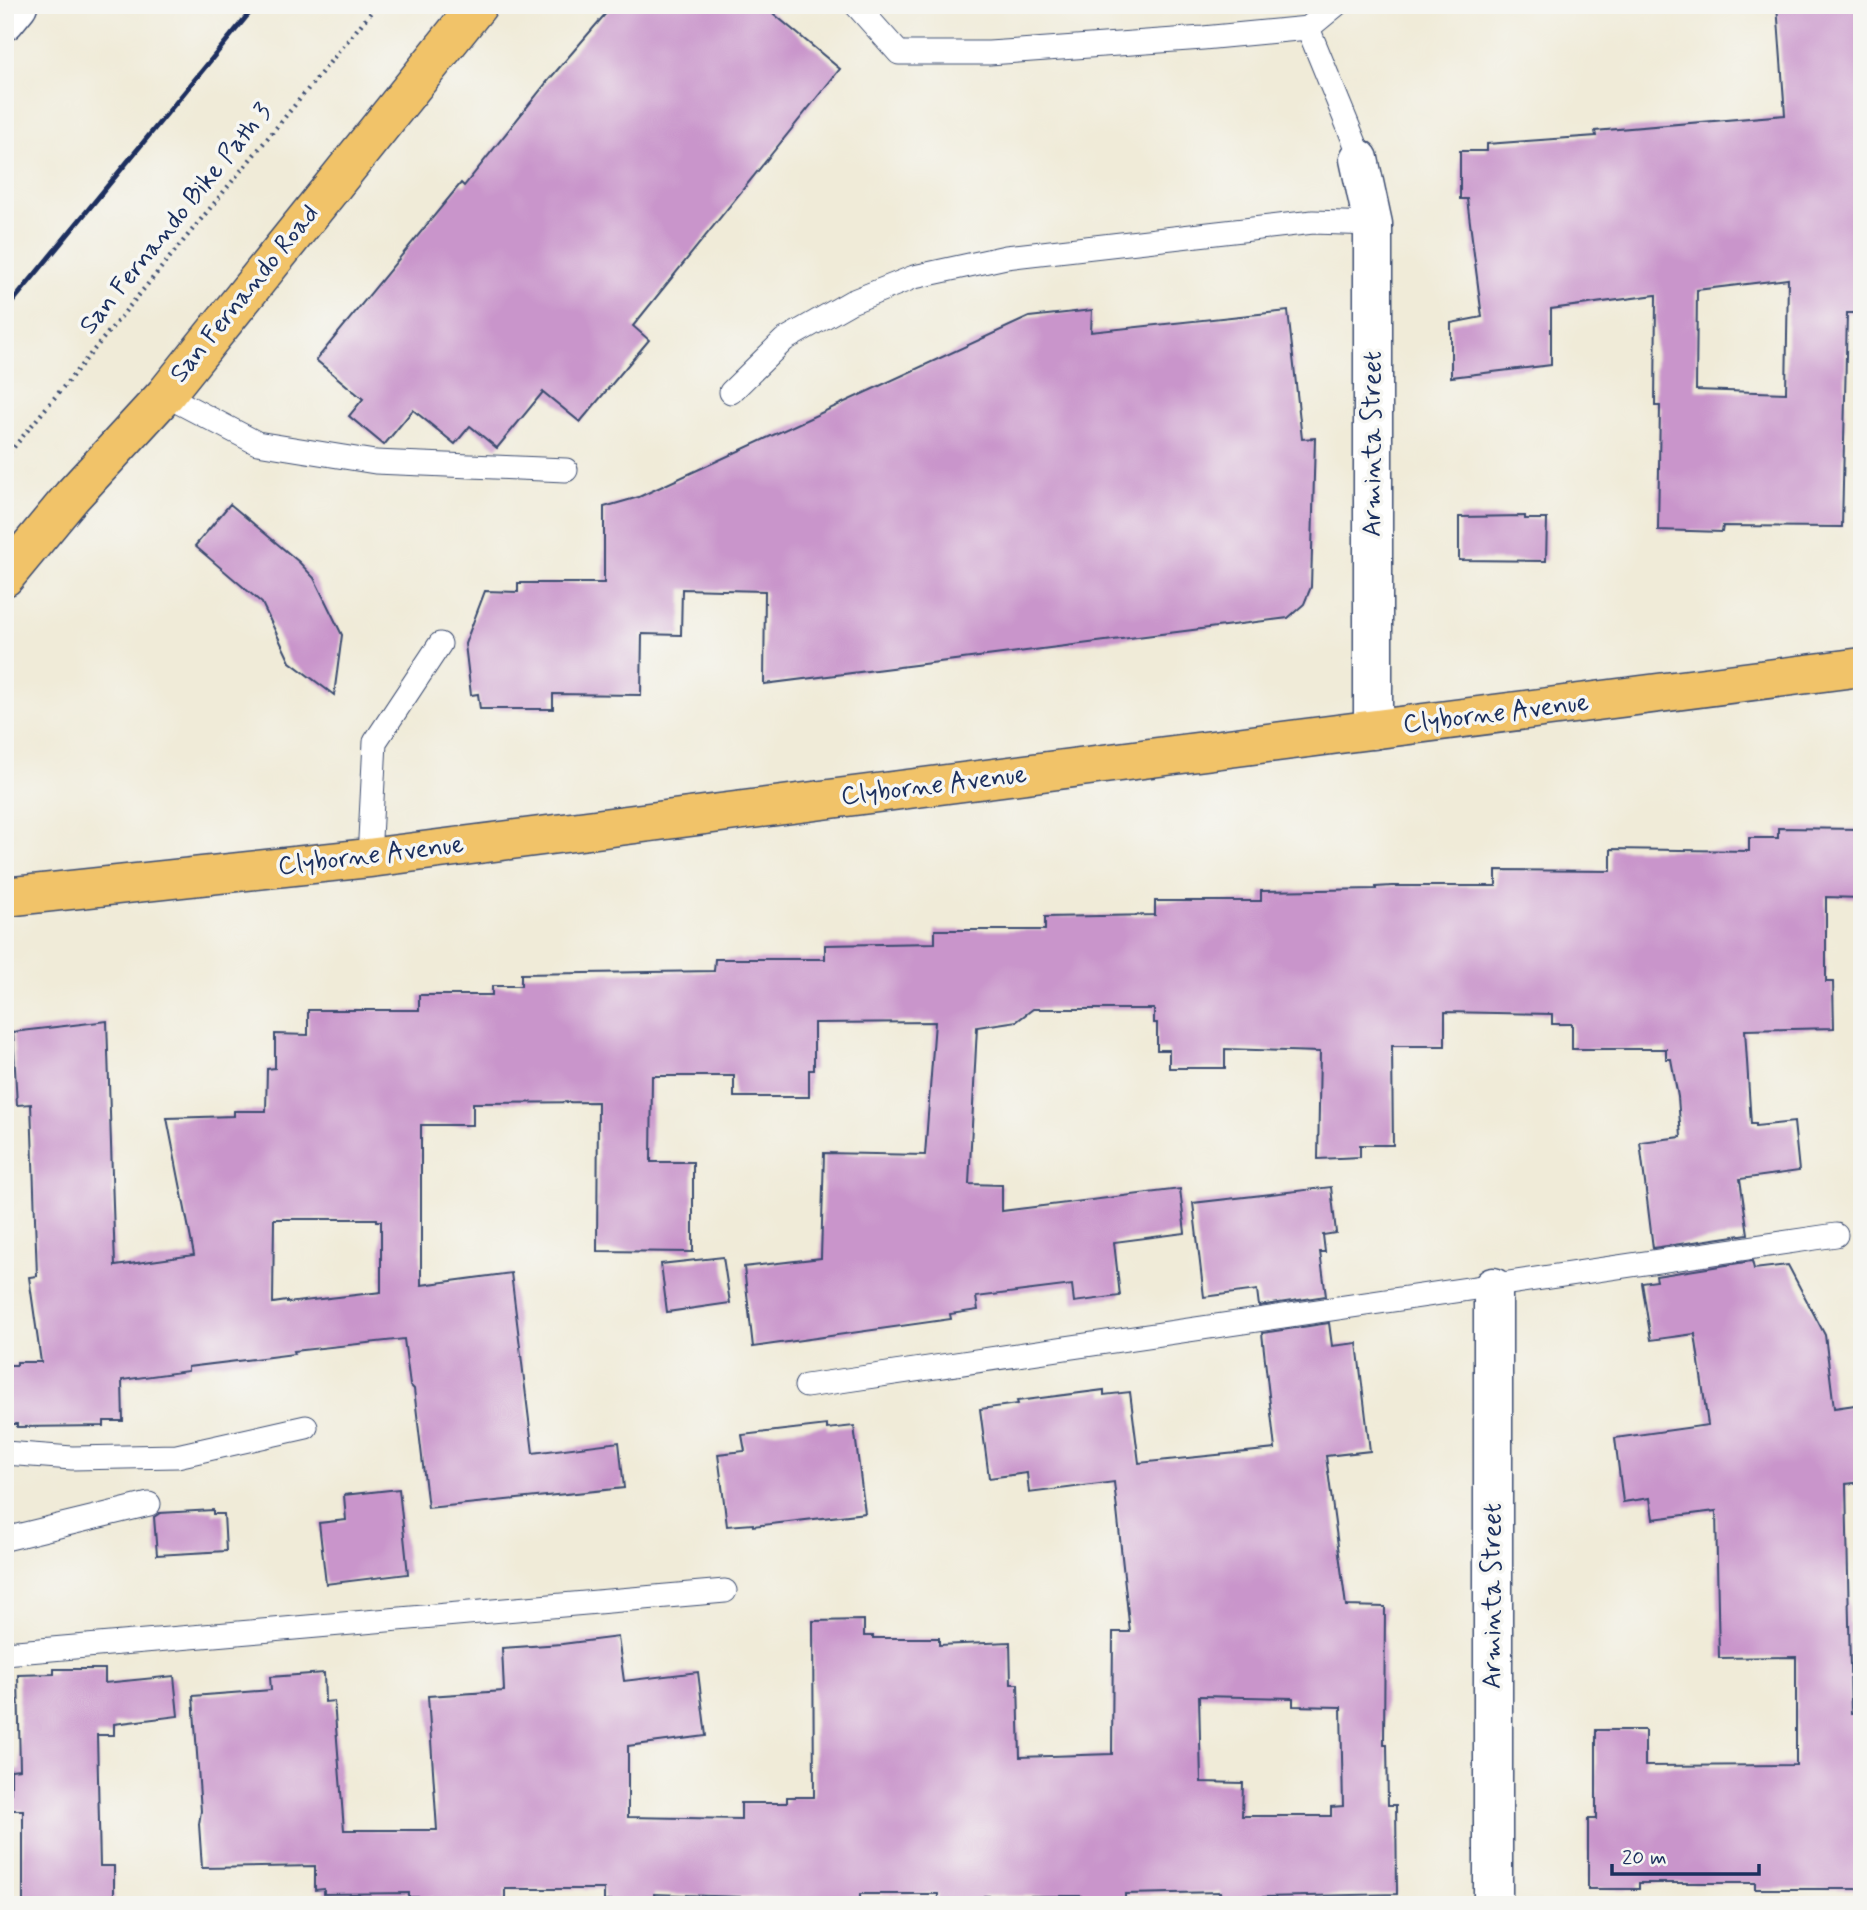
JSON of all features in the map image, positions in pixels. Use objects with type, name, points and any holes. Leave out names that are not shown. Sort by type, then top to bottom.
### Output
[{"type":"main road","name":"San Fernando Road","points":[[5,577],[72,496],[165,395],[478,5]]},
{"type":"main road","name":"Clyborne Avenue","points":[[5,897],[369,858],[1862,667]]},
{"type":"street","points":[[5,21],[18,5]]},
{"type":"street","name":"Arminta Street","points":[[1359,159],[1373,224],[1373,730]]},
{"type":"street","name":"Arminta Street","points":[[1493,1287],[1493,1905]]},
{"type":"lane","points":[[856,5],[899,53],[989,52],[1308,28],[1336,5]]},
{"type":"lane","points":[[1308,28],[1357,148],[1359,159]]},
{"type":"lane","points":[[731,392],[784,340],[851,302],[914,277],[1006,257],[1046,252],[1313,222],[1373,224]]},
{"type":"lane","points":[[165,395],[257,443],[375,462],[566,470]]},
{"type":"lane","points":[[369,858],[375,742],[440,644]]},
{"type":"lane","points":[[806,1386],[1836,1235]]},
{"type":"lane","points":[[5,1453],[72,1458],[177,1456],[306,1427]]},
{"type":"lane","points":[[5,1539],[149,1504]]},
{"type":"lane","points":[[5,1653],[725,1591]]},
{"type":"path","name":"San Fernando Bike Path 3","points":[[5,458],[377,5]]},
{"type":"building","points":[[613,5],[763,5],[840,69],[633,326],[649,340],[580,422],[543,392],[497,448],[470,426],[455,444],[413,410],[384,445],[349,416],[363,399],[316,360],[461,183],[464,186]]},
{"type":"building","points":[[1777,5],[1862,5],[1862,313],[1847,313],[1842,527],[1723,526],[1722,532],[1658,530],[1660,406],[1655,406],[1656,295],[1551,309],[1551,365],[1451,377],[1451,323],[1482,317],[1467,199],[1460,199],[1460,151],[1487,151],[1487,144],[1596,136],[1595,131],[1785,115]],"holes":[[[1788,279],[1786,393],[1696,390],[1697,290]]]},
{"type":"building","points":[[1092,310],[1091,332],[1288,311],[1302,439],[1315,438],[1311,587],[1304,604],[1288,618],[764,684],[765,591],[682,589],[681,635],[642,634],[641,695],[553,694],[553,709],[480,709],[478,694],[471,695],[465,644],[485,591],[518,592],[518,583],[604,583],[604,507],[639,497],[1029,317]]},
{"type":"building","points":[[230,504],[314,578],[342,635],[334,695],[290,662],[262,603],[195,546]]},
{"type":"building","points":[[1525,516],[1525,519],[1547,519],[1546,561],[1459,560],[1459,517]]},
{"type":"building","points":[[1778,828],[1862,829],[1862,898],[1826,897],[1826,982],[1833,982],[1834,1028],[1745,1030],[1751,1124],[1756,1126],[1794,1122],[1799,1171],[1740,1179],[1748,1234],[1653,1248],[1640,1142],[1681,1137],[1678,1097],[1671,1059],[1666,1059],[1666,1049],[1572,1049],[1572,1024],[1552,1024],[1552,1014],[1445,1012],[1445,1046],[1392,1046],[1393,1145],[1360,1145],[1360,1157],[1318,1159],[1320,1052],[1225,1049],[1225,1068],[1169,1068],[1169,1050],[1157,1050],[1154,1009],[1033,1009],[1017,1021],[977,1027],[969,1184],[1002,1185],[1002,1211],[1180,1189],[1185,1233],[1114,1242],[1120,1296],[1074,1302],[1072,1285],[976,1297],[978,1310],[950,1314],[951,1319],[753,1347],[744,1267],[821,1258],[824,1153],[925,1155],[935,1022],[814,1023],[814,1070],[809,1070],[809,1097],[734,1097],[734,1076],[652,1076],[651,1162],[693,1162],[693,1252],[597,1251],[598,1102],[473,1103],[473,1125],[421,1125],[421,1285],[511,1273],[533,1453],[619,1442],[624,1488],[428,1508],[414,1389],[410,1385],[404,1339],[293,1351],[294,1354],[188,1367],[188,1371],[122,1380],[123,1421],[104,1421],[104,1426],[17,1427],[17,1424],[7,1424],[6,1365],[41,1362],[29,1277],[37,1276],[31,1104],[17,1105],[13,1032],[107,1021],[115,1266],[194,1255],[167,1118],[234,1116],[234,1111],[266,1111],[267,1069],[275,1068],[275,1034],[308,1035],[308,1010],[419,1010],[419,995],[492,995],[492,986],[521,986],[521,974],[714,971],[715,959],[825,959],[825,945],[935,943],[935,930],[1045,930],[1045,917],[1155,915],[1155,901],[1261,901],[1261,891],[1376,889],[1392,886],[1496,886],[1496,870],[1611,871],[1611,849],[1749,851],[1749,838],[1778,838]],"holes":[[[274,1219],[381,1221],[381,1292],[273,1303]]]},
{"type":"building","points":[[1331,1187],[1336,1233],[1323,1235],[1325,1252],[1320,1252],[1326,1296],[1259,1306],[1257,1290],[1204,1297],[1193,1203]]},
{"type":"building","points":[[723,1257],[730,1303],[667,1312],[661,1264]]},
{"type":"building","points":[[1752,1261],[1754,1269],[1788,1265],[1825,1335],[1834,1408],[1862,1404],[1862,1482],[1846,1484],[1851,1713],[1862,1713],[1862,1889],[1755,1889],[1755,1883],[1639,1883],[1639,1889],[1588,1889],[1588,1819],[1596,1819],[1596,1730],[1645,1730],[1645,1766],[1796,1765],[1796,1657],[1719,1658],[1716,1511],[1653,1519],[1650,1498],[1623,1502],[1615,1438],[1708,1425],[1695,1334],[1651,1340],[1642,1283],[1657,1281],[1656,1276]]},
{"type":"building","points":[[1329,1323],[1332,1346],[1357,1343],[1370,1451],[1326,1456],[1346,1606],[1385,1607],[1384,1744],[1387,1744],[1388,1805],[1396,1805],[1397,1894],[1220,1900],[1221,1892],[1125,1894],[1125,1899],[984,1896],[984,1901],[938,1901],[938,1894],[860,1894],[860,1901],[654,1894],[654,1902],[604,1901],[604,1889],[505,1889],[505,1901],[433,1901],[433,1897],[409,1897],[409,1893],[324,1894],[324,1889],[315,1890],[315,1866],[202,1868],[193,1696],[271,1690],[270,1677],[324,1673],[325,1702],[334,1701],[344,1830],[437,1830],[428,1696],[504,1691],[502,1648],[618,1637],[624,1681],[698,1672],[706,1736],[628,1746],[628,1817],[741,1819],[741,1803],[787,1803],[787,1797],[814,1797],[813,1621],[864,1620],[864,1636],[873,1638],[939,1638],[939,1645],[1010,1642],[1011,1684],[1018,1684],[1020,1757],[1112,1754],[1113,1632],[1130,1632],[1114,1482],[1029,1493],[1027,1473],[989,1478],[980,1409],[1018,1404],[1017,1401],[1104,1390],[1104,1395],[1130,1392],[1139,1463],[1275,1449],[1262,1333]],"holes":[[[1199,1696],[1293,1698],[1293,1706],[1341,1707],[1343,1806],[1331,1807],[1331,1816],[1242,1816],[1243,1783],[1201,1782]]]},
{"type":"building","points":[[827,1425],[827,1429],[854,1426],[865,1513],[753,1526],[727,1526],[718,1454],[745,1451],[742,1435]]},
{"type":"building","points":[[399,1489],[408,1574],[326,1584],[319,1523],[346,1520],[344,1495]]},
{"type":"building","points":[[213,1510],[213,1514],[224,1514],[226,1551],[157,1555],[154,1517],[160,1513]]},
{"type":"building","points":[[54,1669],[105,1669],[105,1683],[174,1676],[178,1716],[114,1724],[114,1735],[97,1735],[100,1866],[114,1866],[114,1905],[23,1905],[23,1810],[11,1810],[11,1770],[20,1769],[18,1675],[54,1674]]},
{"type":"railway","points":[[5,311],[256,5]]}]
